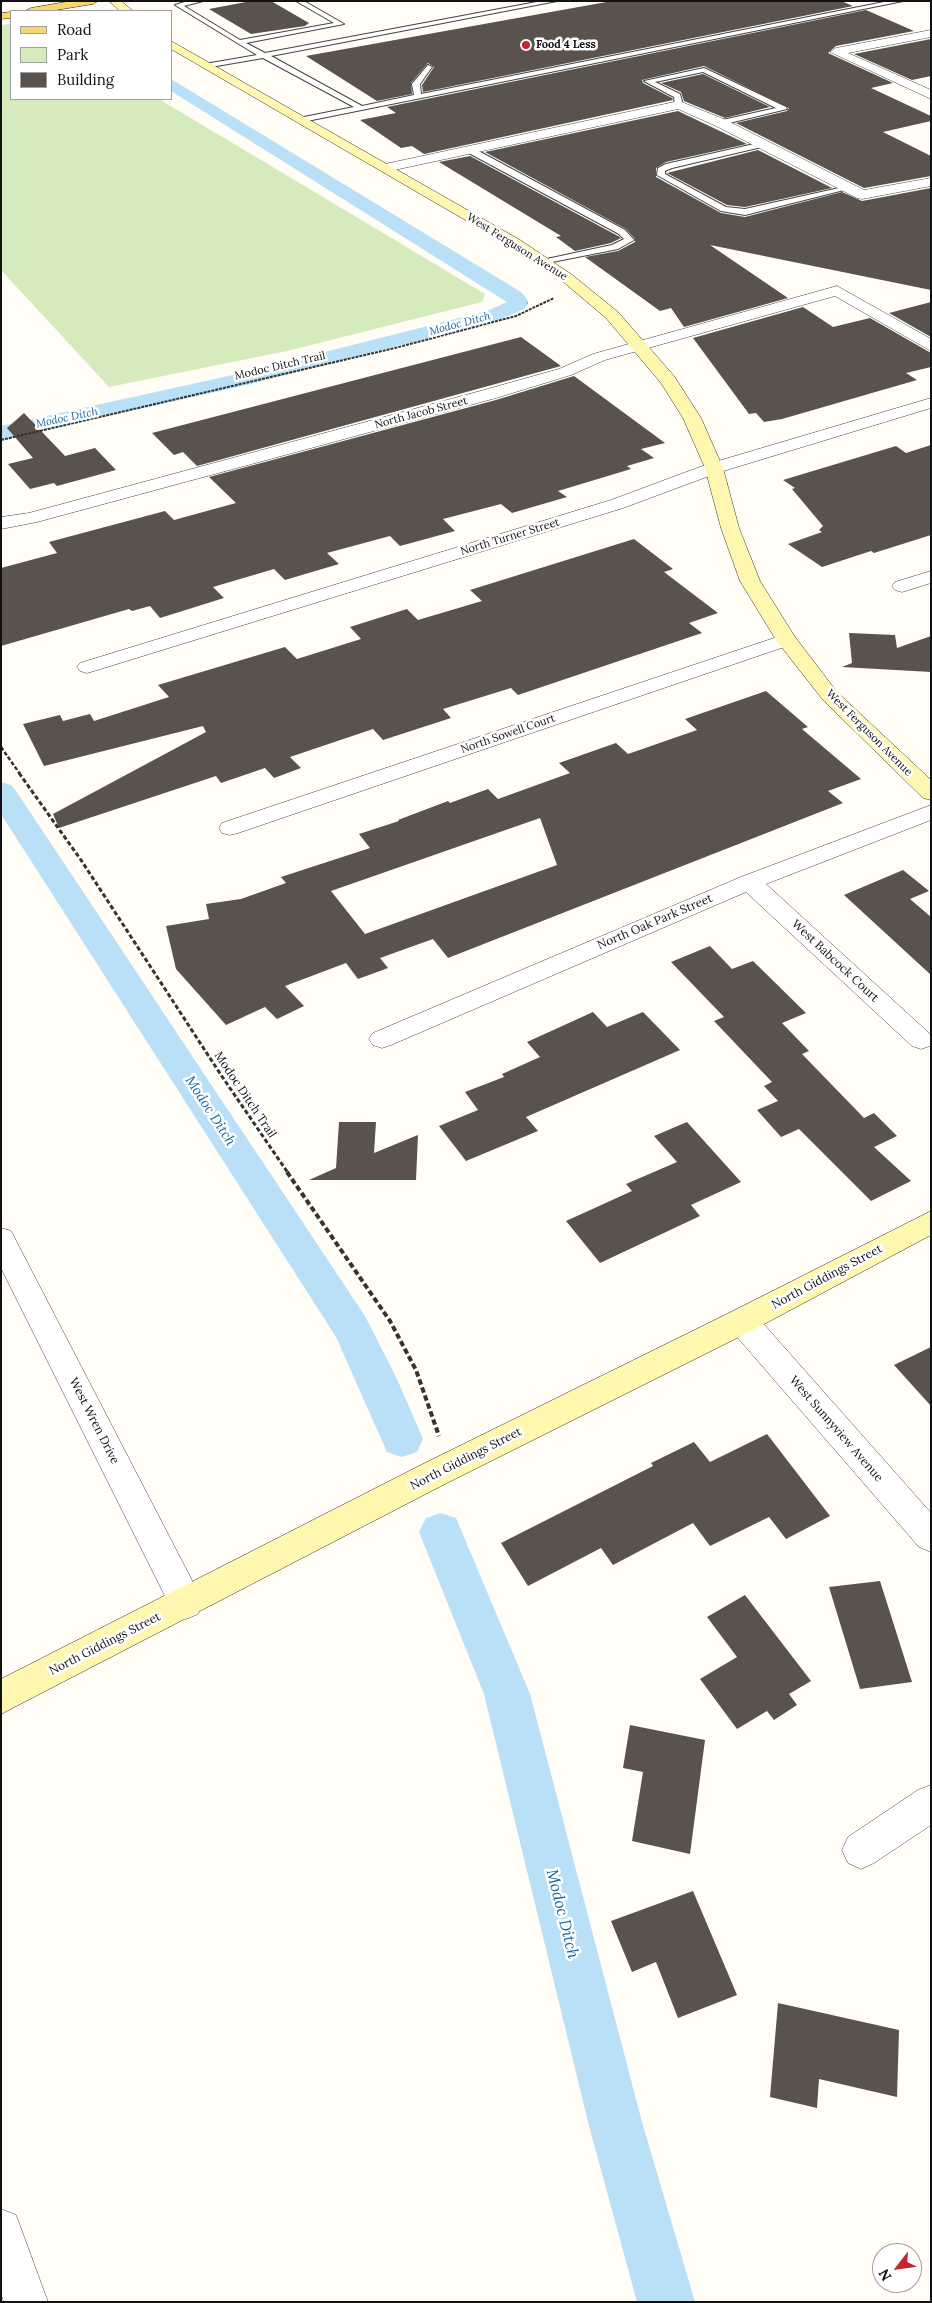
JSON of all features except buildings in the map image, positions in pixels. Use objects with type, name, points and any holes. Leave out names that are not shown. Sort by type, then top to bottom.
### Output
[{"type":"main road","points":[[38,10],[93,1]]},
{"type":"street","points":[[114,1],[126,10]]},
{"type":"street","points":[[931,33],[836,52],[931,95]]},
{"type":"street","name":"West Ferguson Avenue","points":[[172,45],[545,262],[612,314],[668,380],[692,418],[714,468],[730,528],[750,581],[786,640],[830,696],[931,792]]},
{"type":"street","points":[[386,168],[679,106],[721,123],[862,195],[931,182]]},
{"type":"street","name":"North Jacob Street","points":[[1,523],[30,518],[490,394],[543,379],[599,357],[837,291],[931,346]]},
{"type":"street","name":"North Turner Street","points":[[87,667],[617,504],[714,468],[931,403]]},
{"type":"street","points":[[902,586],[931,577]]},
{"type":"street","name":"North Sowell Court","points":[[230,828],[786,640]]},
{"type":"street","name":"North Oak Park Street","points":[[382,1039],[749,882],[931,812]]},
{"type":"street","name":"West Babcock Court","points":[[749,882],[921,1040]]},
{"type":"street","name":"North Giddings Street","points":[[1,1697],[452,1466],[742,1321],[931,1222]]},
{"type":"street","name":"West Wren Drive","points":[[1,1239],[186,1603]]},
{"type":"street","name":"West Sunnyview Avenue","points":[[742,1321],[931,1537]]},
{"type":"street","points":[[861,1850],[931,1803]]},
{"type":"street","points":[[1,2230],[26,2302]]},
{"type":"lane","points":[[200,1],[178,5],[240,42],[360,108]]},
{"type":"lane","points":[[299,1],[313,12],[365,36]]},
{"type":"lane","points":[[208,66],[554,1]]},
{"type":"lane","points":[[302,120],[900,1]]},
{"type":"lane","points":[[240,42],[303,27],[341,24]]},
{"type":"lane","points":[[418,97],[416,84],[428,67]]},
{"type":"lane","points":[[679,106],[677,96],[648,81],[704,70],[783,109],[721,123]]},
{"type":"lane","points":[[763,144],[669,166],[661,170],[661,175],[724,209],[746,212],[848,188]]},
{"type":"lane","points":[[470,150],[622,232],[630,240],[615,247],[545,262]]},
{"type":"path","name":"Modoc Ditch Trail","points":[[1,440],[404,345],[516,316],[559,296]]},
{"type":"path","name":"Modoc Ditch Trail","points":[[1,746],[81,860],[220,1075],[390,1321],[416,1370],[435,1427],[452,1466]]},
{"type":"green space","points":[[10,24],[10,100],[161,100],[485,294],[482,302],[287,351],[109,387],[1,270],[1,25]]},
{"type":"waterway","name":"Modoc Ditch","points":[[1,433],[243,379],[494,315],[517,305],[517,299],[514,296],[172,85]]},
{"type":"waterway","name":"Modoc Ditch","points":[[518,302],[525,303]]},
{"type":"waterway","name":"Modoc Ditch","points":[[1,791],[351,1327],[377,1379],[402,1439]]},
{"type":"waterway","name":"Modoc Ditch","points":[[441,1532],[507,1694],[615,2122],[666,2302]]},
{"type":"place","name":"Food 4 Less","points":[[526,45]]}]
